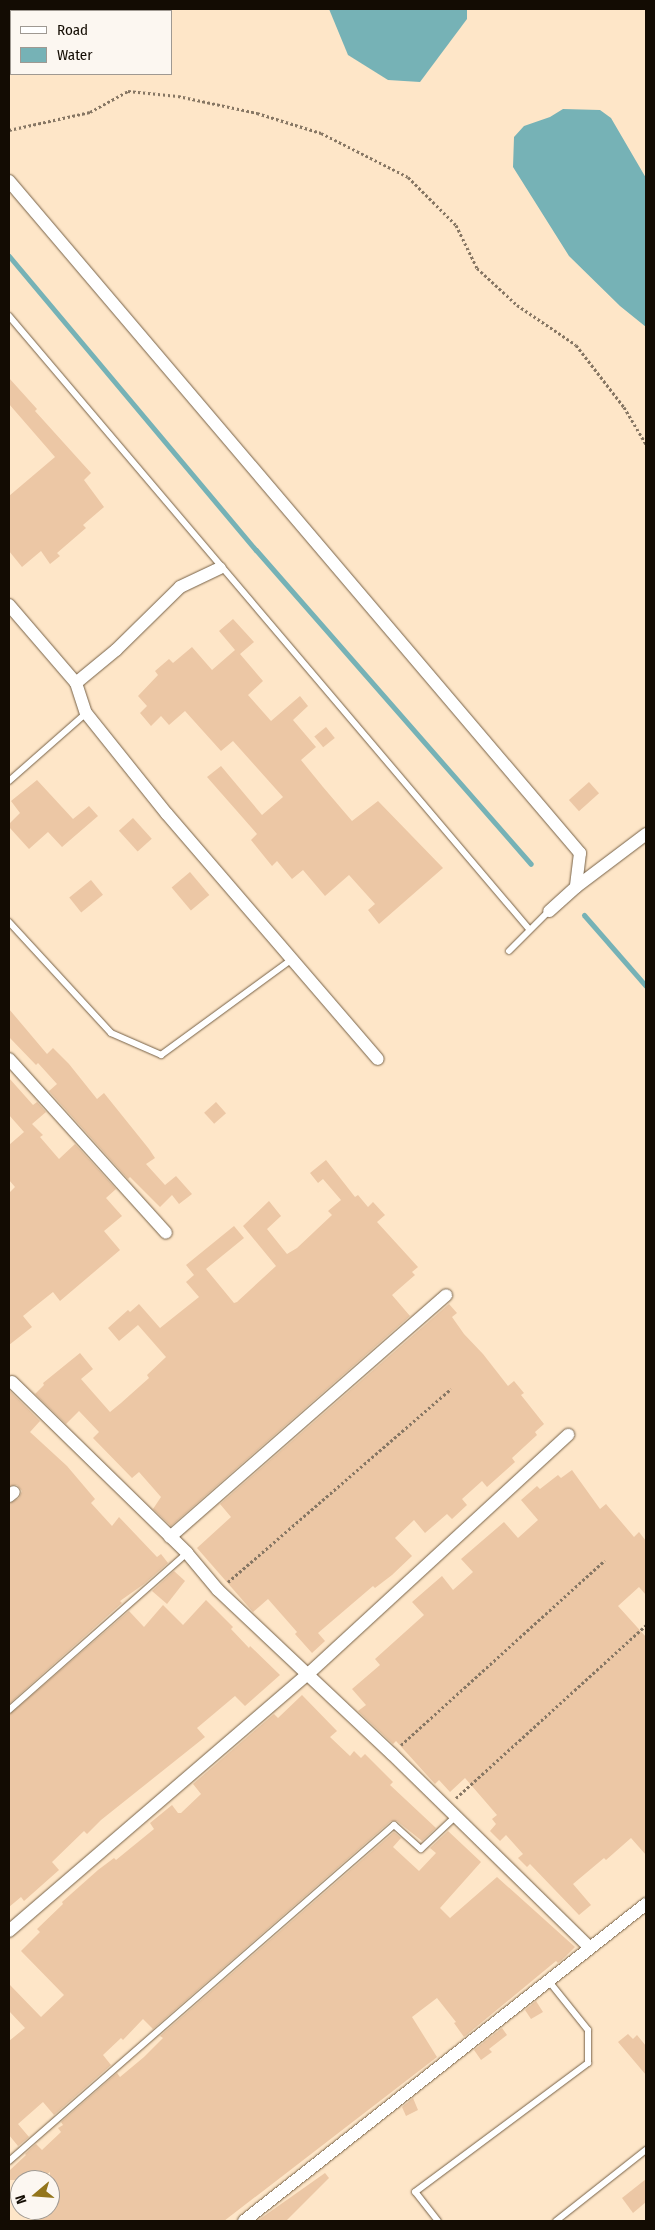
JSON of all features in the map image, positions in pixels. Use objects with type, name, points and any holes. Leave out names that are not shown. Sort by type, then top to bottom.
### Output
[{"type":"street","points":[[9,181],[580,853],[576,886]]},
{"type":"street","points":[[76,683],[116,650],[180,587],[220,568]]},
{"type":"street","points":[[9,605],[76,683],[86,713],[168,814],[378,1059]]},
{"type":"street","points":[[549,911],[576,886],[646,834]]},
{"type":"street","points":[[9,1059],[166,1233]]},
{"type":"street","points":[[170,1537],[446,1295]]},
{"type":"street","points":[[12,1382],[187,1553],[218,1590],[392,1754],[590,1947]]},
{"type":"street","points":[[9,1931],[307,1675],[568,1435]]},
{"type":"street","points":[[244,2221],[646,1904]]},
{"type":"lane","points":[[9,316],[220,568],[529,929]]},
{"type":"lane","points":[[9,781],[86,713]]},
{"type":"lane","points":[[509,951],[549,911]]},
{"type":"lane","points":[[9,922],[111,1033],[161,1055],[292,959]]},
{"type":"lane","points":[[9,1710],[187,1553]]},
{"type":"lane","points":[[9,2162],[394,1826],[421,1849],[456,1816]]},
{"type":"lane","points":[[438,2221],[415,2192],[588,2063],[588,2030],[548,1980]]},
{"type":"lane","points":[[556,2221],[646,2150]]},
{"type":"path","points":[[9,130],[90,112],[128,91],[178,96],[257,113],[321,133],[408,177],[456,225],[477,268],[517,305],[576,345],[624,407],[646,444]]},
{"type":"path","points":[[218,1590],[451,1390]]},
{"type":"path","points":[[392,1754],[605,1560]]},
{"type":"path","points":[[446,1807],[646,1625]]},
{"type":"water","points":[[329,9],[467,9],[467,19],[420,82],[388,80],[348,55]]},
{"type":"water","points":[[563,109],[600,110],[611,118],[646,178],[646,327],[620,306],[569,256],[513,167],[514,137],[524,126],[550,117]]},
{"type":"building","points":[[9,378],[37,409],[35,411],[91,473],[84,480],[104,507],[83,525],[86,528],[57,553],[60,556],[50,564],[41,551],[22,567],[9,551],[9,496],[55,457],[9,404]]},
{"type":"building","points":[[233,619],[254,642],[240,654],[263,681],[248,695],[271,721],[300,696],[308,706],[293,720],[316,747],[301,760],[323,787],[352,821],[378,801],[443,868],[379,924],[368,910],[375,904],[349,875],[325,896],[303,870],[292,879],[277,861],[272,866],[251,840],[257,834],[207,777],[221,766],[262,815],[283,797],[233,741],[221,751],[185,711],[169,725],[161,716],[151,726],[140,713],[147,706],[138,696],[158,675],[155,671],[169,659],[173,663],[192,647],[212,670],[235,650],[219,631]]},
{"type":"building","points":[[326,727],[335,738],[323,747],[314,736]]},
{"type":"building","points":[[37,780],[73,819],[89,806],[98,816],[62,847],[48,832],[29,849],[9,827],[9,824],[20,813],[11,801]]},
{"type":"building","points":[[589,782],[599,793],[579,811],[569,800]]},
{"type":"building","points":[[133,818],[152,839],[138,852],[119,831]]},
{"type":"building","points":[[190,872],[209,895],[191,910],[172,887]]},
{"type":"building","points":[[91,880],[103,895],[81,912],[69,898]]},
{"type":"building","points":[[9,1009],[47,1054],[53,1048],[69,1064],[97,1099],[104,1093],[155,1158],[146,1164],[165,1185],[176,1176],[192,1194],[179,1204],[172,1195],[160,1207],[130,1177],[128,1179],[49,1091],[57,1084],[38,1063],[36,1065],[9,1037]]},
{"type":"building","points":[[9,1078],[33,1105],[37,1102],[46,1112],[32,1124],[43,1135],[40,1137],[59,1159],[75,1144],[116,1189],[106,1198],[122,1216],[104,1231],[120,1250],[60,1301],[53,1292],[23,1316],[32,1327],[9,1345],[9,1193],[15,1187],[9,1180],[9,1145],[24,1132],[9,1115]]},
{"type":"building","points":[[216,1102],[226,1113],[214,1124],[204,1113]]},
{"type":"building","points":[[326,1160],[355,1197],[358,1195],[368,1207],[373,1202],[385,1215],[377,1222],[418,1267],[412,1272],[415,1275],[392,1295],[410,1316],[171,1526],[153,1509],[161,1497],[139,1472],[132,1478],[93,1438],[99,1432],[79,1411],[66,1424],[35,1394],[44,1385],[43,1383],[80,1353],[93,1369],[81,1379],[110,1412],[149,1378],[147,1375],[166,1357],[138,1325],[119,1341],[108,1328],[128,1310],[130,1312],[139,1304],[160,1328],[199,1297],[186,1282],[194,1275],[186,1265],[234,1226],[244,1238],[206,1269],[234,1303],[237,1302],[276,1266],[243,1226],[269,1201],[281,1216],[267,1229],[287,1254],[297,1248],[332,1215],[328,1211],[341,1200],[323,1179],[318,1183],[310,1173]]},
{"type":"building","points":[[449,1304],[457,1313],[452,1317],[464,1334],[483,1354],[508,1386],[514,1381],[524,1393],[521,1395],[544,1424],[535,1432],[537,1435],[512,1458],[515,1462],[487,1487],[482,1481],[462,1499],[467,1505],[452,1519],[447,1514],[425,1533],[414,1520],[395,1538],[412,1556],[392,1575],[375,1588],[373,1586],[318,1633],[325,1641],[312,1653],[295,1634],[297,1632],[268,1599],[253,1612],[197,1548],[231,1517],[220,1504]]},
{"type":"building","points":[[9,1390],[40,1421],[30,1432],[67,1466],[95,1499],[91,1503],[112,1526],[119,1517],[157,1557],[161,1554],[168,1563],[144,1584],[120,1601],[122,1603],[9,1704],[9,1504],[19,1498],[22,1491],[17,1485],[9,1486]]},
{"type":"building","points":[[572,1470],[600,1509],[606,1504],[634,1537],[639,1532],[646,1541],[646,1595],[639,1587],[618,1606],[646,1637],[646,1855],[631,1838],[606,1860],[604,1858],[573,1884],[591,1905],[579,1915],[530,1864],[527,1867],[518,1858],[523,1854],[506,1835],[500,1841],[490,1831],[496,1824],[492,1819],[497,1815],[465,1778],[450,1792],[439,1780],[435,1784],[396,1741],[393,1744],[358,1711],[366,1705],[352,1689],[380,1665],[375,1659],[424,1615],[412,1602],[442,1576],[453,1590],[473,1572],[461,1559],[504,1522],[518,1538],[538,1520],[521,1500],[537,1486],[540,1489],[558,1475],[561,1478]]},
{"type":"building","points":[[174,1571],[185,1581],[167,1604],[152,1591]]},
{"type":"building","points":[[206,1600],[233,1627],[231,1629],[249,1648],[250,1646],[280,1675],[245,1706],[235,1696],[197,1728],[205,1737],[101,1820],[87,1834],[84,1831],[52,1862],[59,1870],[24,1901],[21,1897],[9,1907],[9,1715],[129,1611],[144,1627],[163,1605],[183,1625]]},
{"type":"building","points":[[302,1695],[337,1731],[330,1737],[350,1756],[354,1751],[361,1758],[365,1754],[393,1782],[390,1785],[436,1828],[422,1841],[397,1821],[391,1821],[153,2029],[143,2019],[123,2040],[121,2038],[103,2055],[111,2065],[54,2115],[43,2102],[18,2124],[29,2137],[18,2146],[9,2135],[9,2041],[25,2028],[9,2011],[9,1984],[41,2017],[64,1995],[21,1951],[40,1932],[37,1929],[63,1904],[62,1902],[98,1870],[114,1858],[116,1860],[154,1829],[150,1823],[172,1805],[178,1813],[181,1813],[201,1794],[193,1784],[274,1714],[278,1718]]},
{"type":"building","points":[[448,1831],[481,1862],[440,1908],[450,1918],[497,1877],[575,1947],[558,1963],[556,1961],[464,2037],[454,2023],[456,2022],[437,1998],[412,2017],[437,2057],[224,2221],[38,2221],[60,2220],[60,2170],[10,2170],[25,2154],[36,2144],[42,2150],[61,2132],[58,2128],[63,2125],[61,2122],[117,2073],[120,2077],[144,2057],[163,2038],[160,2036],[394,1832],[401,1838],[393,1847],[419,1871],[436,1853],[430,1848]]},
{"type":"building","points":[[536,2001],[543,2012],[531,2019],[525,2010]]},
{"type":"building","points":[[502,2028],[507,2035],[489,2049],[492,2052],[481,2060],[474,2050]]},
{"type":"building","points":[[628,2034],[633,2039],[637,2035],[646,2046],[646,2075],[618,2042]]},
{"type":"building","points":[[413,2098],[418,2110],[406,2116],[402,2107]]},
{"type":"building","points":[[325,2173],[329,2178],[286,2221],[257,2221]]},
{"type":"building","points":[[646,2179],[646,2202],[633,2213],[622,2198]]},
{"type":"waterway","points":[[9,256],[256,550],[531,864]]},
{"type":"waterway","points":[[584,915],[646,986]]}]
